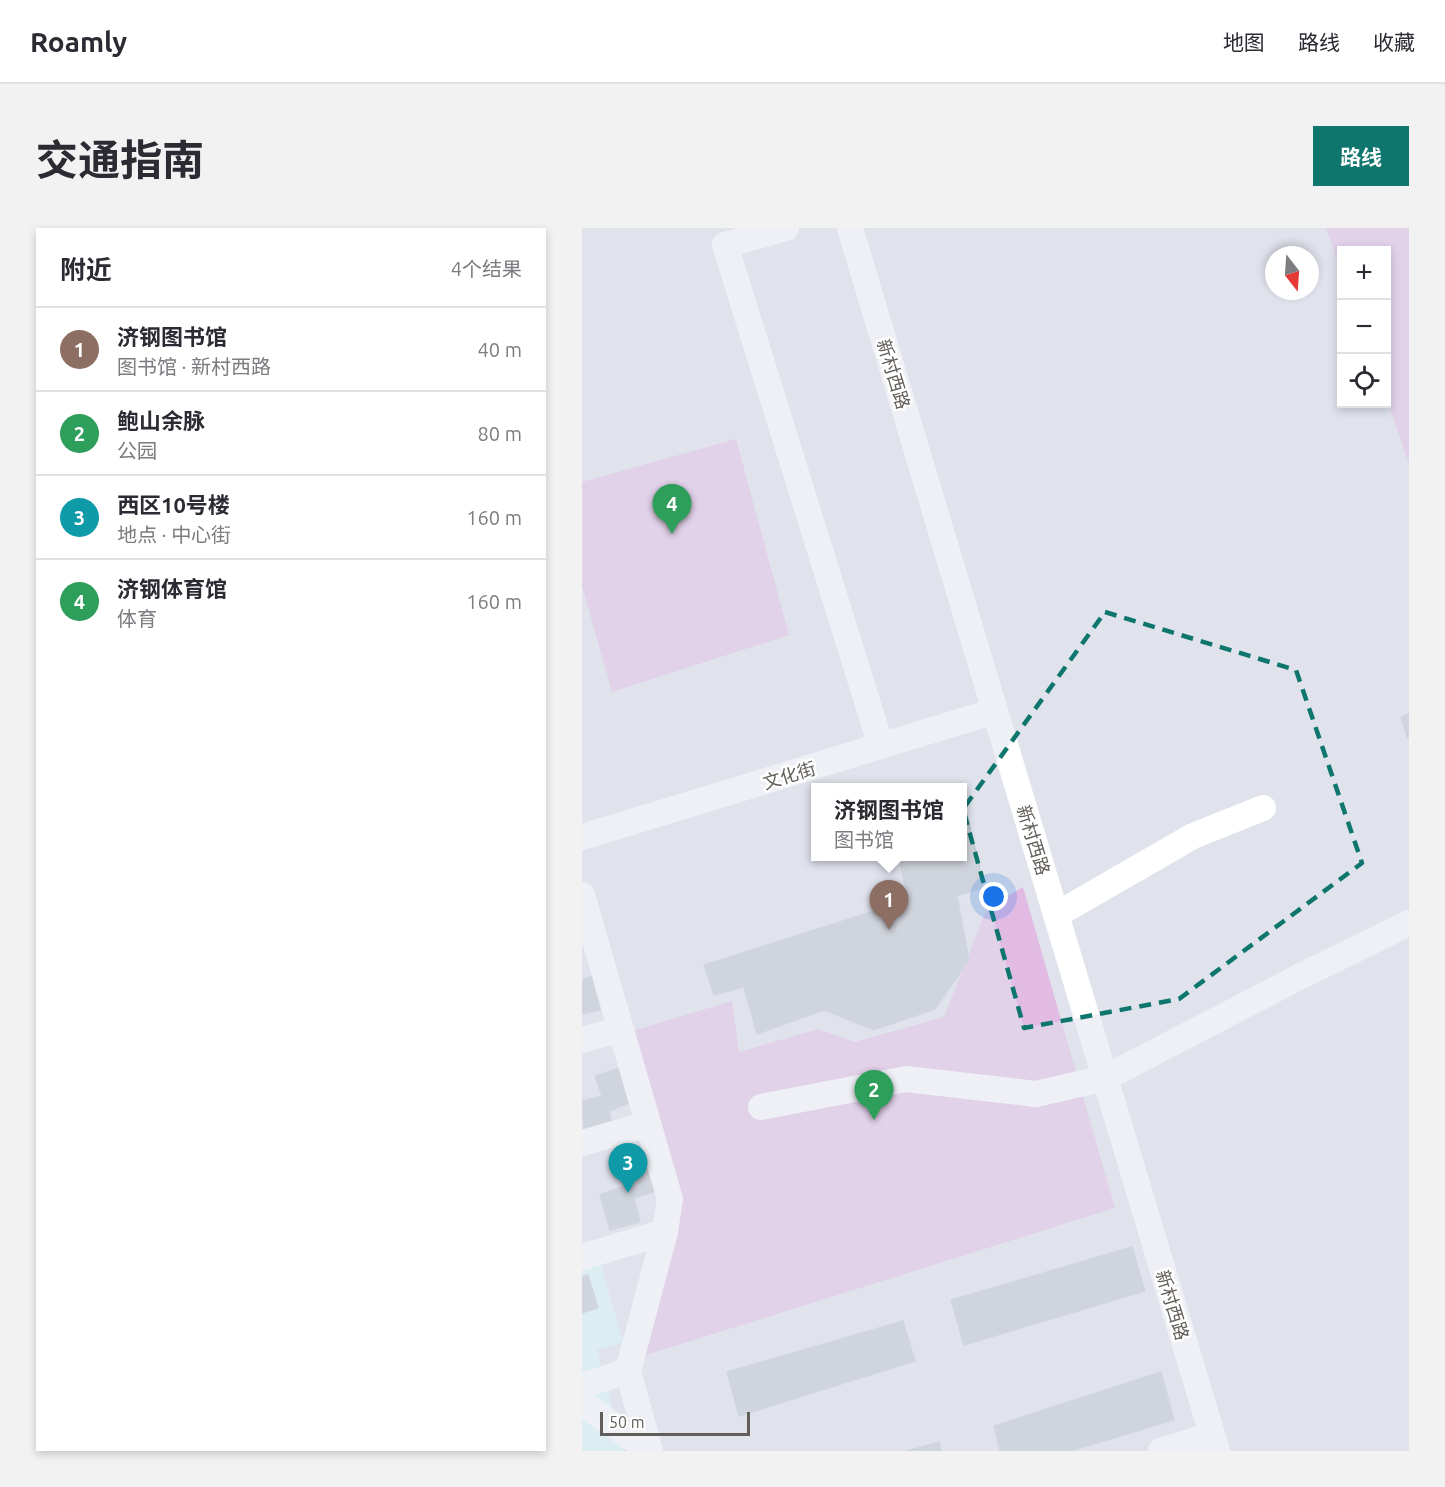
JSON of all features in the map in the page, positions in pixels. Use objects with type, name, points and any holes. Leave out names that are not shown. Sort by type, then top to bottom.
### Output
[{"type":"street","points":[[786,228],[725,245],[881,746]]},
{"type":"street","name":"新村西路","points":[[850,228],[1215,1443]]},
{"type":"street","name":"文化街","points":[[582,837],[995,711]]},
{"type":"street","points":[[1056,915],[1193,836],[1263,808]]},
{"type":"street","points":[[582,895],[670,1199],[665,1232],[628,1371],[650,1451]]},
{"type":"street","points":[[761,1107],[906,1079],[1036,1094],[1105,1078],[1301,976],[1409,923]]},
{"type":"street","points":[[582,1040],[621,1029]]},
{"type":"street","points":[[582,1143],[648,1124]]},
{"type":"street","points":[[582,1257],[665,1232]]},
{"type":"street","points":[[582,1386],[628,1371]]},
{"type":"street","points":[[582,1403],[650,1451]]},
{"type":"street","points":[[1161,1451],[1215,1443]]},
{"type":"highlighted area","points":[[1105,612],[1296,670],[1362,863],[1179,999],[1024,1028],[963,809]]},
{"type":"shaded area","points":[[1326,228],[1409,228],[1409,464],[1390,408],[1391,246],[1337,246],[1337,260]]},
{"type":"shaded area","points":[[736,439],[789,635],[612,692],[582,586],[582,482]]},
{"type":"shaded area","points":[[1023,887],[1115,1208],[643,1356],[679,1189],[629,1032],[732,1001],[739,1052],[818,1029],[855,1042],[944,1017],[987,908]]},
{"type":"shaded area","points":[[597,1252],[623,1342],[597,1350],[624,1451],[582,1451],[582,1257]]},
{"type":"building","points":[[1409,714],[1409,737],[1407,737],[1401,717]]},
{"type":"building","points":[[967,815],[984,887],[957,896],[969,960],[935,1009],[874,1030],[824,1010],[757,1034],[744,987],[714,995],[704,965],[909,900],[899,861],[967,861]]},
{"type":"building","points":[[592,976],[600,1010],[582,1014],[582,980]]},
{"type":"building","points":[[620,1068],[629,1103],[609,1111],[613,1130],[584,1138],[582,1101],[602,1096],[595,1076]]},
{"type":"building","points":[[649,1157],[657,1191],[634,1198],[640,1222],[610,1230],[600,1195],[629,1184],[622,1167]]},
{"type":"building","points":[[1132,1247],[1145,1291],[964,1345],[951,1300]]},
{"type":"building","points":[[588,1275],[598,1308],[582,1313],[582,1277]]},
{"type":"building","points":[[903,1321],[915,1361],[739,1416],[727,1372]]},
{"type":"building","points":[[1161,1372],[1174,1420],[1070,1451],[1000,1451],[994,1426]]},
{"type":"building","points":[[939,1442],[941,1451],[907,1451]]},
{"type":"place","name":"济钢体育馆","points":[[672,534]]},
{"type":"place","name":"济钢图书馆","points":[[889,930]]},
{"type":"place","name":"鲍山余脉","points":[[874,1120]]},
{"type":"place","name":"西区10号楼","points":[[628,1193]]}]
